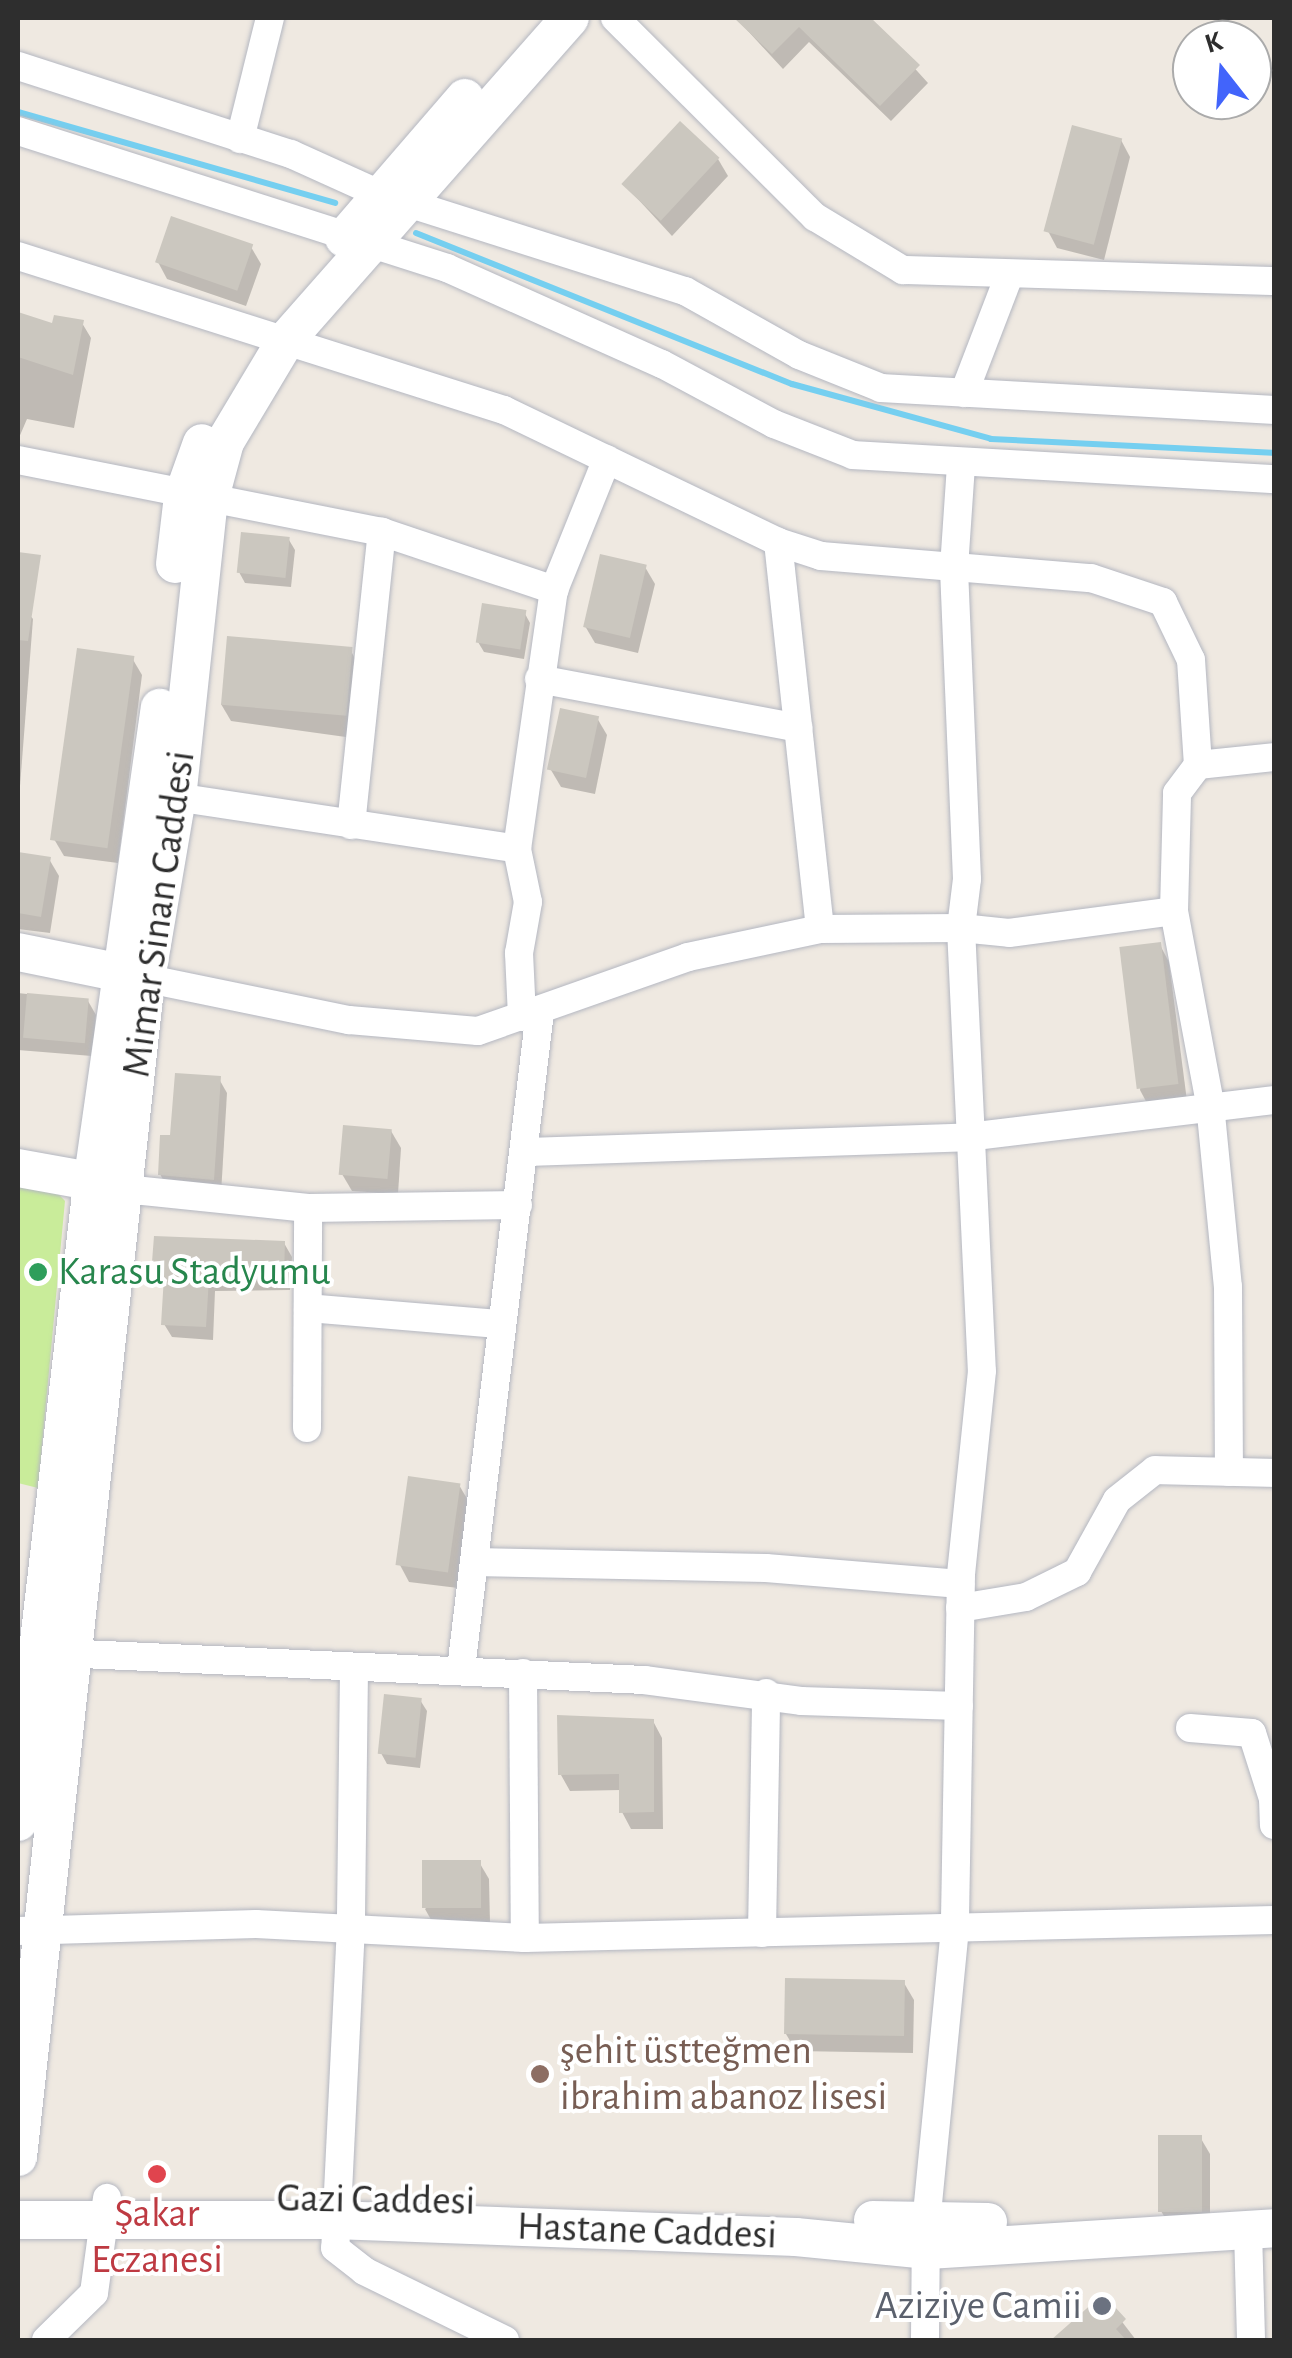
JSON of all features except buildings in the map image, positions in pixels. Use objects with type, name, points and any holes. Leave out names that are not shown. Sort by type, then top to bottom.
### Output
[{"type":"main road","name":"Mimar Sinan Caddesi","points":[[18,1822],[109,1183],[133,976],[164,795],[203,442],[278,337],[537,18]]},
{"type":"main road","name":"Mimar Sinan Caddesi","points":[[393,198],[570,18]]},
{"type":"main road","points":[[18,952],[133,976]]},
{"type":"main road","points":[[18,1168],[109,1183]]},
{"type":"main road","name":"Mimar Sinan Caddesi","points":[[30,1932],[42,1653]]},
{"type":"main road","points":[[18,2157],[30,1932]]},
{"type":"main road","points":[[18,2198],[106,2207]]},
{"type":"main road","name":"Hastane Caddesi","points":[[18,2220],[106,2207],[335,2208],[796,2236],[927,2236],[1266,2223]]},
{"type":"street","points":[[240,139],[268,18]]},
{"type":"street","points":[[615,18],[815,217],[902,270],[1274,281]]},
{"type":"street","points":[[18,66],[240,139],[393,198],[684,291],[799,354],[881,388],[1274,410]]},
{"type":"street","points":[[18,131],[356,242],[448,268],[536,306],[774,424],[853,455],[961,465],[1274,478]]},
{"type":"street","points":[[18,256],[504,410],[778,542],[821,556],[1091,578],[1164,602],[1191,660],[1198,764],[1177,792],[1174,911],[1210,1104],[1228,1287],[1229,1472]]},
{"type":"street","points":[[964,393],[1009,276]]},
{"type":"street","points":[[462,1670],[499,1324],[526,1152],[531,1014],[519,953],[528,902],[516,849],[554,590],[607,459]]},
{"type":"street","points":[[18,460],[196,499],[382,532],[554,590]]},
{"type":"street","points":[[925,2340],[927,2236],[956,1928],[960,1596],[982,1371],[968,1136],[962,928],[967,879],[954,568],[961,465]]},
{"type":"street","points":[[351,825],[382,532]]},
{"type":"street","points":[[778,542],[820,929]]},
{"type":"street","points":[[539,679],[798,728]]},
{"type":"street","points":[[1198,764],[1274,757]]},
{"type":"street","points":[[164,795],[516,849]]},
{"type":"street","points":[[133,976],[349,1020],[478,1031],[688,957],[820,929],[962,928],[1008,933],[1174,911]]},
{"type":"street","points":[[526,1152],[968,1136],[1210,1104],[1274,1100]]},
{"type":"street","points":[[109,1183],[308,1208],[518,1205]]},
{"type":"street","points":[[306,1428],[308,1208]]},
{"type":"street","points":[[308,1308],[499,1324]]},
{"type":"street","points":[[474,1562],[766,1568],[960,1596],[1026,1597],[1077,1572],[1117,1500],[1155,1470],[1274,1473]]},
{"type":"street","points":[[42,1653],[354,1670],[523,1673],[911,1709],[958,1706]]},
{"type":"street","points":[[354,1670],[351,1926],[335,2248],[364,2271],[505,2340]]},
{"type":"street","points":[[523,1673],[525,1938]]},
{"type":"street","points":[[762,1933],[766,1693]]},
{"type":"street","points":[[1190,1728],[1252,1733],[1273,1799],[1274,1826]]},
{"type":"street","points":[[30,1932],[351,1926],[525,1938],[1274,1920]]},
{"type":"street","points":[[46,2340],[94,2293],[106,2207]]},
{"type":"street","points":[[1250,2340],[1266,2223]]},
{"type":"green space","name":"Karasu Stadyumu","points":[[18,1179],[45,1180],[65,1201],[38,1488],[18,1483]]},
{"type":"waterway","points":[[18,112],[335,203]]},
{"type":"waterway","points":[[416,233],[792,384],[991,439],[1274,453]]},
{"type":"place","name":"Karasu Stadyumu","points":[[38,1272]]},
{"type":"place","name":"şehit üstteğmen ibrahim abanoz lisesi","points":[[540,2074]]},
{"type":"place","name":"Şakar Eczanesi","points":[[157,2174]]},
{"type":"place","name":"Aziziye Camii","points":[[1102,2306]]}]
